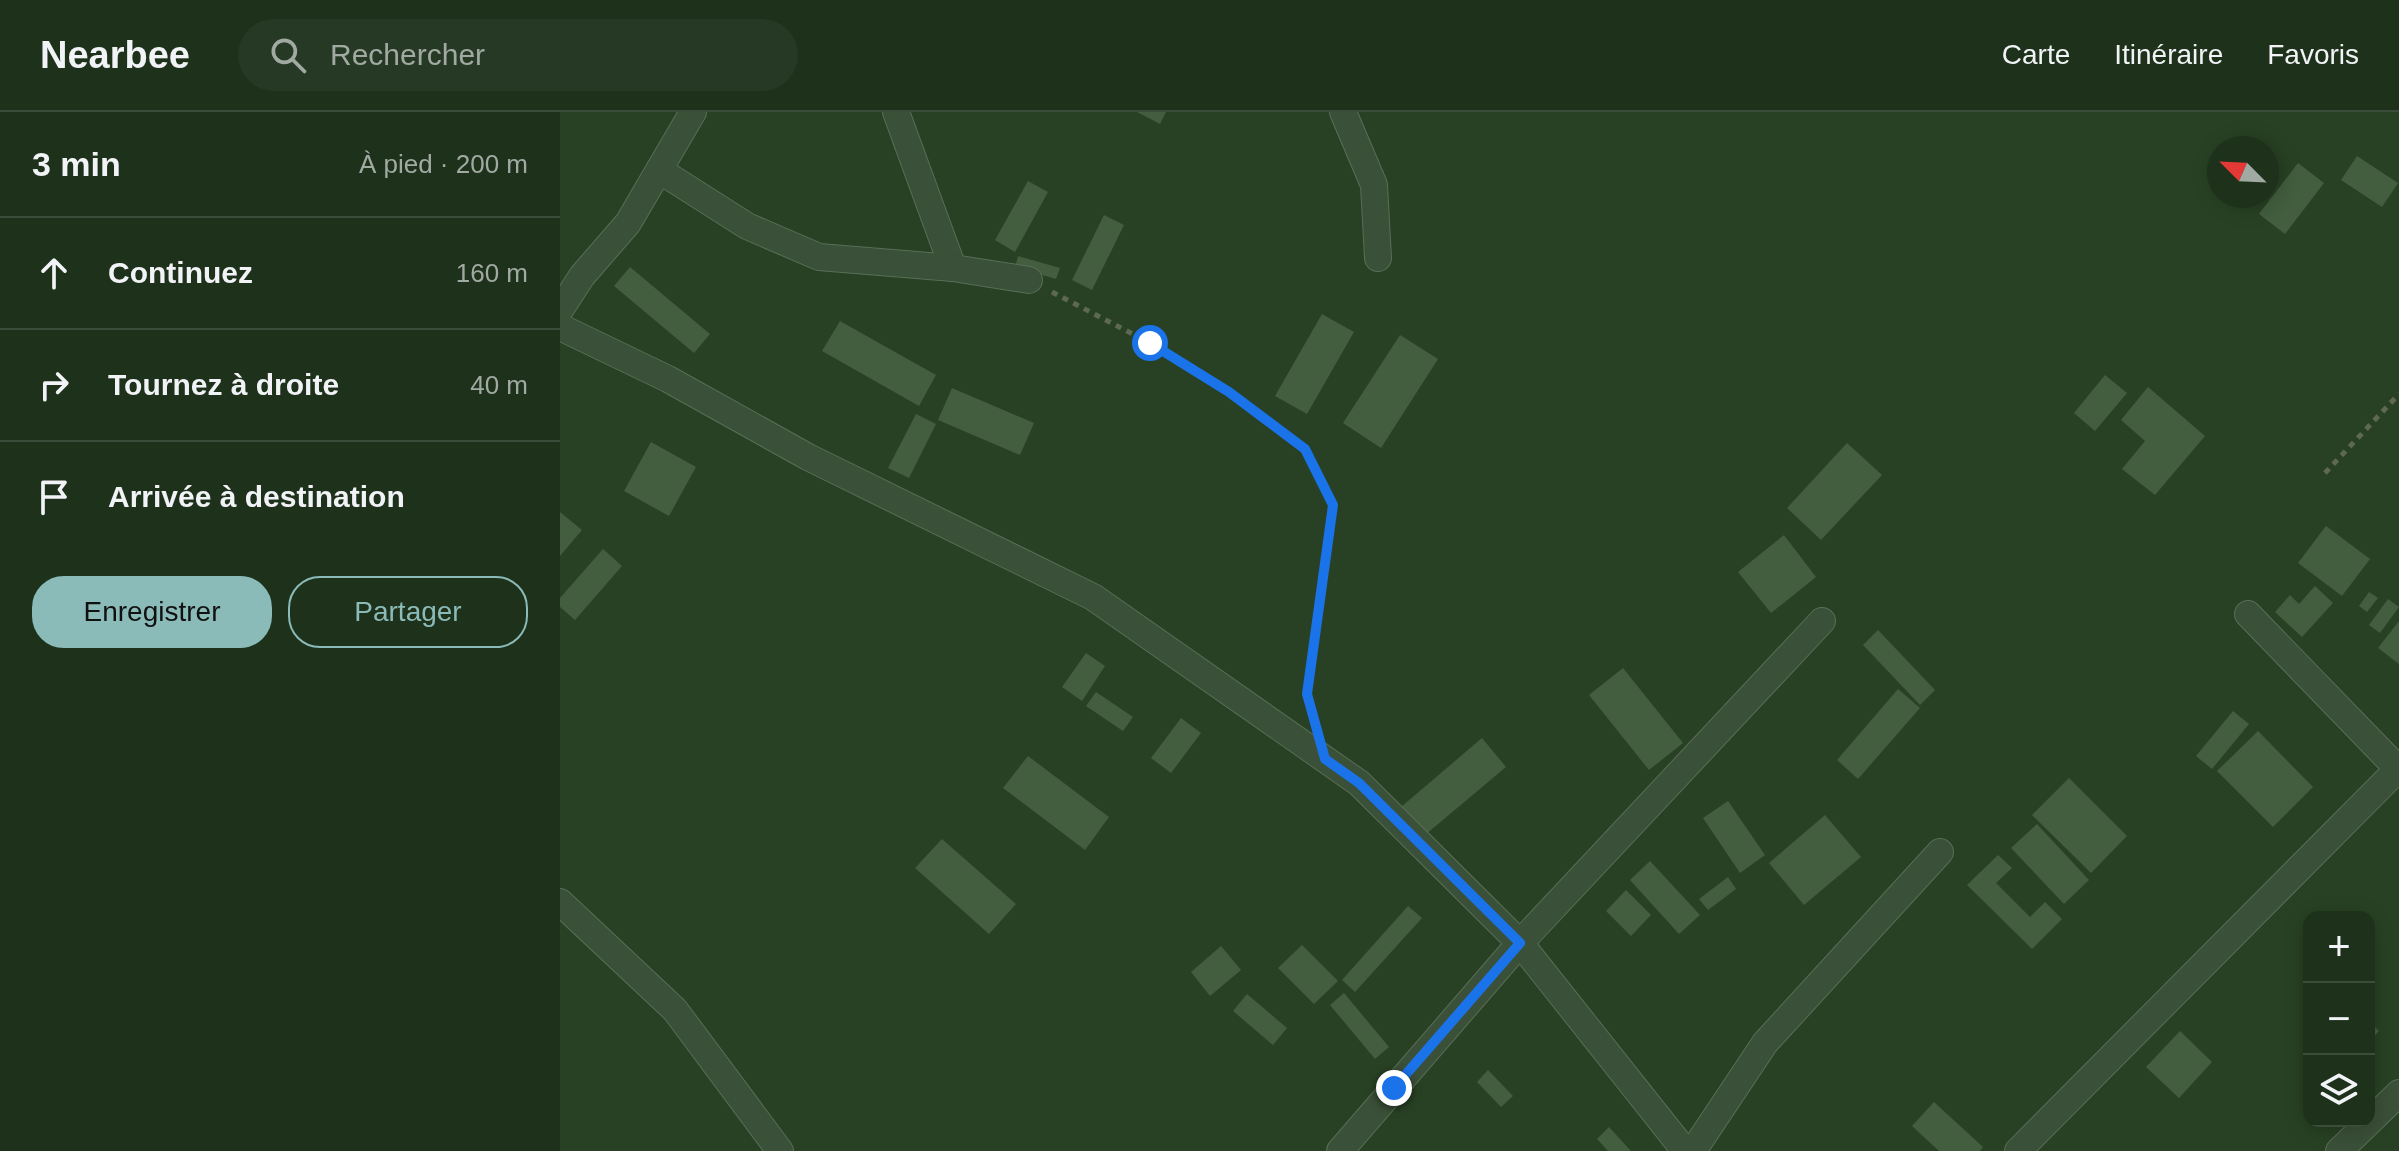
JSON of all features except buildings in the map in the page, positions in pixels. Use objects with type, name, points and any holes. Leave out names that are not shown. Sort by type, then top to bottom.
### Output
[{"type":"street","points":[[560,310],[582,276],[628,223],[693,112]]},
{"type":"street","points":[[896,112],[953,268]]},
{"type":"street","points":[[1343,112],[1374,185],[1378,258]]},
{"type":"street","points":[[659,170],[747,226],[819,257],[953,268],[1029,280]]},
{"type":"street","points":[[560,327],[668,379],[808,457],[1093,597],[1359,783],[1520,943],[1685,1151]]},
{"type":"street","points":[[2018,1151],[2399,769],[2248,614]]},
{"type":"street","points":[[1340,1151],[1520,943],[1822,621]]},
{"type":"street","points":[[1693,1151],[1765,1043],[1940,852]]},
{"type":"street","points":[[560,902],[675,1010],[780,1151]]},
{"type":"street","points":[[2339,1151],[2399,1093]]},
{"type":"path","points":[[1029,280],[1150,343],[1229,392],[1305,449],[1333,505],[1307,694],[1325,759]]},
{"type":"path","points":[[2325,473],[2399,394]]},
{"type":"route","points":[[1150,343],[1229,392],[1305,449],[1333,505],[1307,694],[1325,759],[1359,783],[1520,943],[1394,1088]]}]
